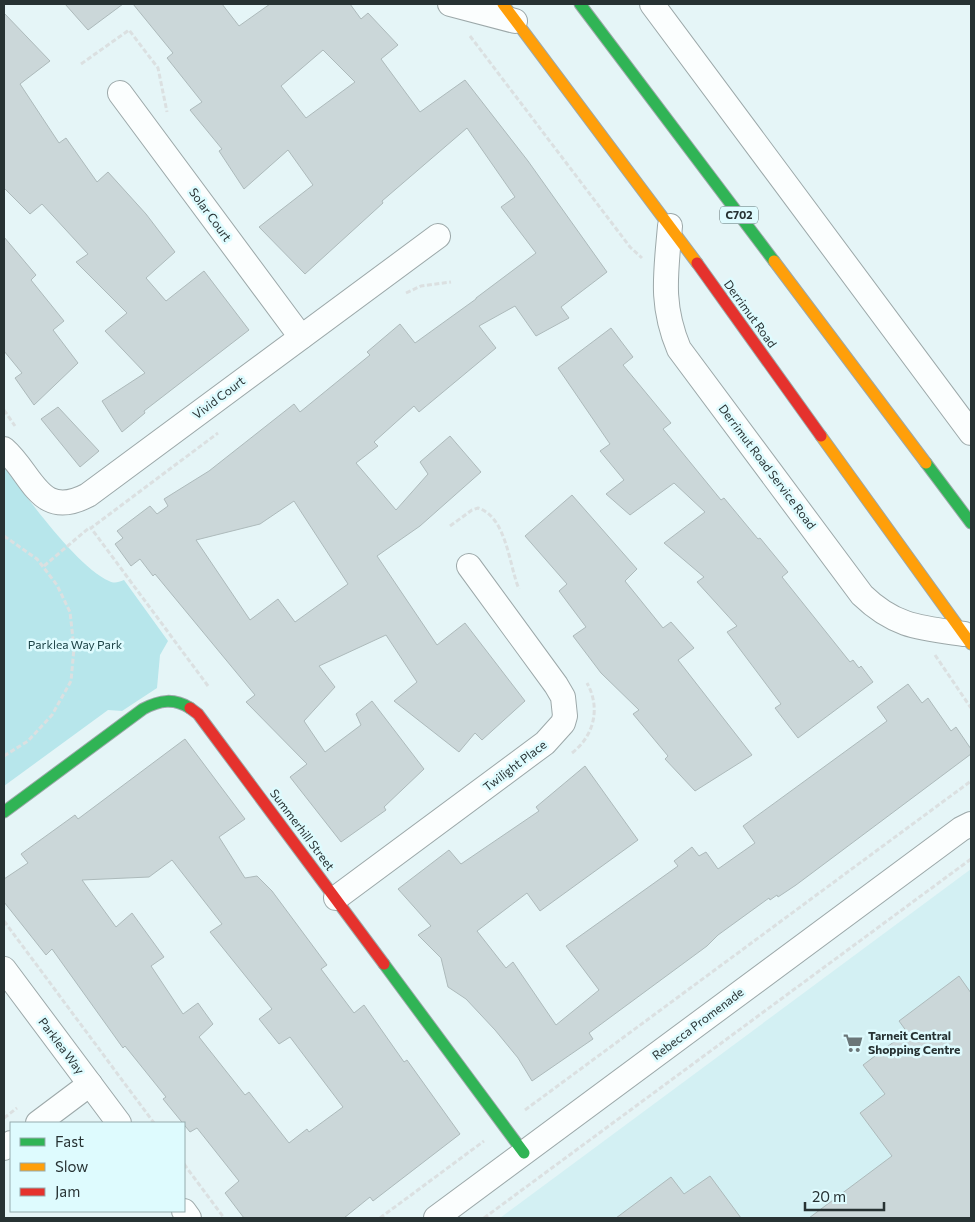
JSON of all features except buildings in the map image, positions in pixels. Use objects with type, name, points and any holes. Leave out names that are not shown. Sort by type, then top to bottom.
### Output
[{"type":"main road","name":"C702","points":[[580,4],[971,523]]},
{"type":"main road","name":"Derrimut Road","points":[[509,12],[670,226],[968,639]]},
{"type":"main road","name":"Summerhill Street","points":[[4,812],[143,709],[160,701],[179,701],[198,714],[524,1153]]},
{"type":"street","points":[[450,4],[509,12]]},
{"type":"street","points":[[652,4],[971,433]]},
{"type":"street","name":"Solar Court","points":[[120,93],[300,337]]},
{"type":"street","name":"Derrimut Road Service Road","points":[[670,226],[666,309],[671,330],[679,349],[862,595],[876,608],[906,625],[968,639]]},
{"type":"street","name":"Vivid Court","points":[[75,502],[88,495],[438,236]]},
{"type":"street","points":[[4,449],[34,488],[45,497],[60,503],[75,502]]},
{"type":"street","name":"Twilight Place","points":[[336,898],[541,747],[563,723],[565,708],[556,685],[469,566]]},
{"type":"street","name":"Rebecca Promenade","points":[[436,1218],[968,823]]},
{"type":"street","name":"Parklea Way","points":[[4,969],[118,1122]]},
{"type":"street","points":[[39,1122],[90,1084]]},
{"type":"path","points":[[466,31],[630,247],[644,259]]},
{"type":"path","points":[[403,294],[421,286],[451,282]]},
{"type":"path","points":[[44,566],[91,528],[219,432]]},
{"type":"path","points":[[75,502],[91,528]]},
{"type":"path","points":[[450,526],[472,510],[478,508],[487,513],[508,543],[513,572],[520,592]]},
{"type":"path","points":[[4,536],[25,549],[44,566],[57,585],[70,612],[74,648],[71,681],[42,729],[28,741],[4,756]]},
{"type":"path","points":[[931,651],[971,708]]},
{"type":"path","points":[[566,758],[583,744],[592,728],[594,708],[586,682]]},
{"type":"path","points":[[380,1218],[971,781]]},
{"type":"path","points":[[484,1218],[971,859]]},
{"type":"path","points":[[4,921],[153,1122]]},
{"type":"path","points":[[185,1165],[224,1218]]},
{"type":"shaded area","name":"Tarneit Central Shopping Centre","points":[[971,869],[971,1218],[500,1218]]},
{"type":"green space","name":"Parklea Way Park","points":[[4,467],[53,530],[82,561],[109,581],[115,583],[124,580],[168,641],[160,655],[157,688],[122,711],[108,710],[4,786]]},
{"type":"traffic: fast","points":[[580,4],[774,261]]},
{"type":"traffic: fast","points":[[926,463],[971,523]]},
{"type":"traffic: fast","points":[[4,812],[143,709],[167,701],[190,708]]},
{"type":"traffic: fast","points":[[384,964],[524,1153]]},
{"type":"traffic: slow","points":[[503,4],[697,263]]},
{"type":"traffic: slow","points":[[774,261],[926,463]]},
{"type":"traffic: slow","points":[[821,436],[971,644]]},
{"type":"traffic: jam","points":[[697,263],[821,436]]},
{"type":"traffic: jam","points":[[190,708],[198,714],[384,964]]},
{"type":"place","name":"Tarneit Central Shopping Centre","points":[[853,1043]]}]
